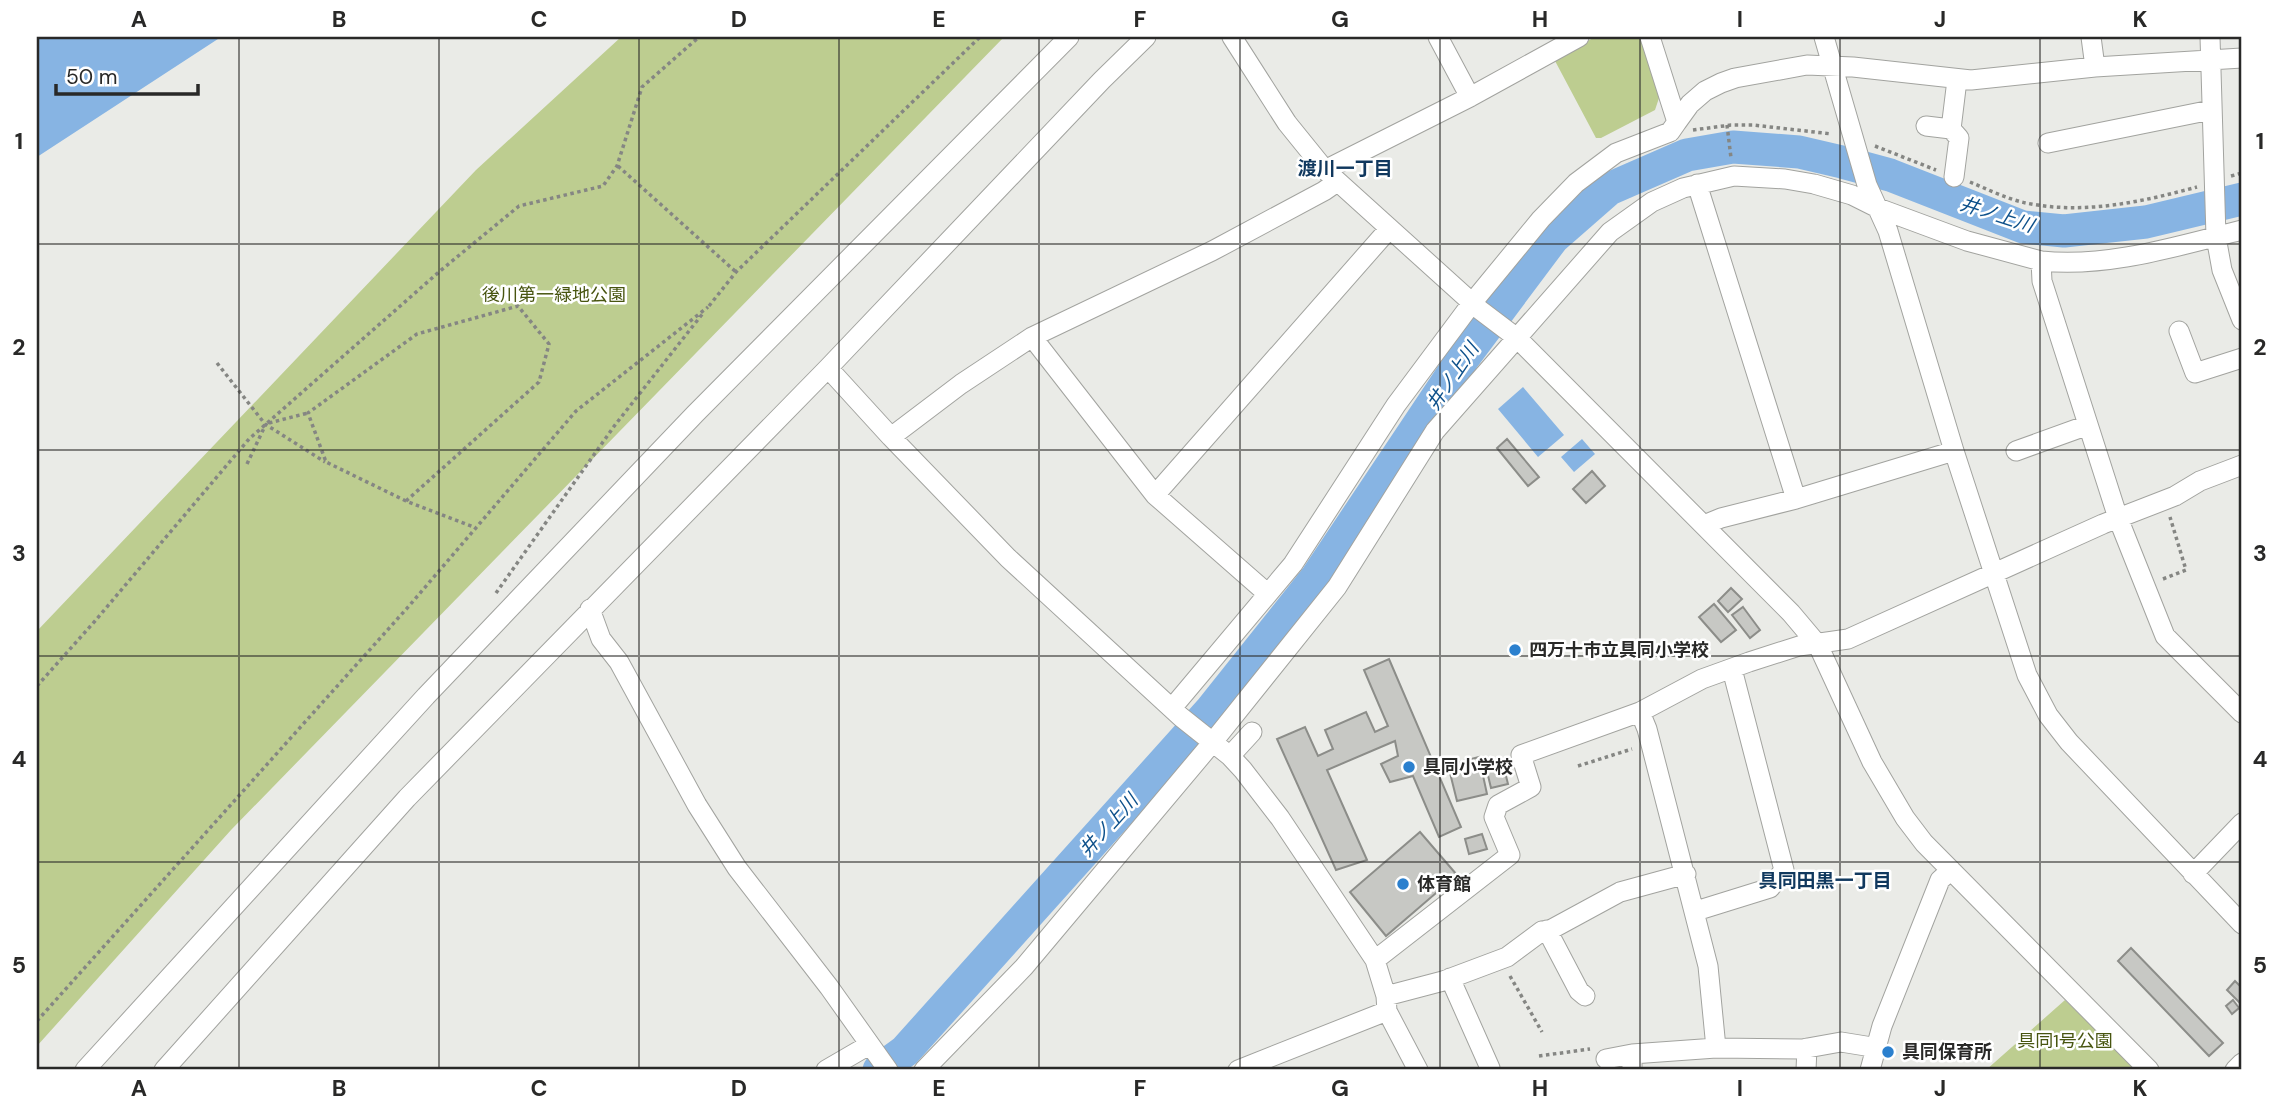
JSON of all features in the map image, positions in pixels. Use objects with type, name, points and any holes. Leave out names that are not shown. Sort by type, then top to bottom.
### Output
[{"type":"street","points":[[85,1070],[436,685],[695,414],[1069,37]]},
{"type":"street","points":[[164,1070],[407,798],[828,368],[1146,37]]},
{"type":"street","points":[[1232,37],[1287,123],[1331,176],[1476,307],[1514,336],[1791,613],[1818,645],[1872,762],[1905,818],[1924,843],[2149,1070]]},
{"type":"street","points":[[1438,37],[1470,97]]},
{"type":"street","points":[[891,437],[961,384],[1032,337],[1212,251],[1324,191],[1331,176],[1579,37]]},
{"type":"street","points":[[1650,37],[1677,122]]},
{"type":"street","points":[[1824,37],[1864,144],[1867,185],[1888,231],[1954,451],[2027,675],[2048,715],[2068,742],[2242,924]]},
{"type":"street","points":[[2091,37],[2095,68]]},
{"type":"street","points":[[2210,37],[2216,229],[2222,270],[2242,320]]},
{"type":"street","points":[[1177,713],[1218,656],[1293,564],[1396,405],[1476,307],[1541,219],[1576,183],[1616,153],[1670,132],[1690,104],[1705,91],[1735,78],[1807,65],[1833,65],[1971,80],[2242,58]]},
{"type":"street","points":[[1951,129],[1957,80]]},
{"type":"street","points":[[2048,143],[2211,110]]},
{"type":"street","points":[[1926,126],[1951,129],[1959,138],[1954,177]]},
{"type":"street","points":[[924,1070],[1024,967],[1337,587],[1435,431],[1514,336],[1610,232],[1652,202],[1697,184],[1734,176],[1814,184],[1852,195],[1878,208],[1987,247],[2041,261],[2061,263],[2121,258],[2216,229],[2242,230]]},
{"type":"street","points":[[1697,184],[1796,499]]},
{"type":"street","points":[[1155,495],[1389,229]]},
{"type":"street","points":[[2041,261],[2042,281],[2118,518],[2165,636],[2242,713]]},
{"type":"street","points":[[2179,331],[2195,373],[2242,358]]},
{"type":"street","points":[[1032,337],[1155,495],[1268,594]]},
{"type":"street","points":[[828,368],[1007,558],[1177,713],[1230,756],[1280,818],[1375,960],[1387,1003],[1418,1070]]},
{"type":"street","points":[[2016,451],[2088,425]]},
{"type":"street","points":[[1704,525],[1720,518],[1796,499],[1954,451]]},
{"type":"street","points":[[1375,960],[1510,855],[1494,817],[1498,805],[1531,787],[1521,755],[1640,712],[1702,680],[1732,669],[1800,646],[1848,639],[2242,465]]},
{"type":"street","points":[[590,609],[601,639],[619,662],[697,805],[730,858],[829,987],[878,1057],[826,1070]]},
{"type":"street","points":[[1696,911],[1770,888],[1784,870],[1732,669]]},
{"type":"street","points":[[1640,712],[1651,743],[1696,911],[1715,960],[1716,1048]]},
{"type":"street","points":[[1230,756],[1252,733]]},
{"type":"street","points":[[2193,874],[2242,823]]},
{"type":"street","points":[[1870,1070],[1891,1003],[1940,880],[1951,870]]},
{"type":"street","points":[[1238,1070],[1387,1003],[1504,958],[1542,931],[1620,892],[1686,874]]},
{"type":"street","points":[[1547,930],[1579,992],[1585,996]]},
{"type":"street","points":[[1450,978],[1490,1068]]},
{"type":"street","points":[[1605,1059],[1632,1062],[1716,1048],[1807,1048],[1841,1042],[1878,1048]]},
{"type":"street","points":[[1806,1070],[1807,1048]]},
{"type":"street","points":[[2235,1070],[2242,1063]]},
{"type":"path","points":[[37,686],[249,439],[265,424],[440,271],[519,206],[603,186],[617,166],[642,87],[699,37]]},
{"type":"path","points":[[495,594],[615,425],[736,272],[980,37]]},
{"type":"path","points":[[1677,122],[1688,130],[1753,125],[1832,134]]},
{"type":"path","points":[[1727,125],[1734,176]]},
{"type":"path","points":[[1864,144],[2024,203],[2064,207],[2101,207],[2145,201],[2242,173]]},
{"type":"path","points":[[617,166],[736,272]]},
{"type":"path","points":[[265,424],[308,413],[417,334],[519,306],[549,344],[539,382],[406,501]]},
{"type":"path","points":[[37,1021],[400,617],[576,411],[708,306]]},
{"type":"path","points":[[217,363],[265,424],[326,462],[406,501],[476,528]]},
{"type":"path","points":[[308,413],[326,462]]},
{"type":"path","points":[[247,464],[265,424]]},
{"type":"path","points":[[2145,586],[2186,570],[2168,511]]},
{"type":"path","points":[[1578,766],[1651,743]]},
{"type":"path","points":[[1504,958],[1506,970],[1542,1032]]},
{"type":"green space","name":"後川第一緑地公園","points":[[621,37],[1004,37],[231,830],[37,1046],[37,631],[476,170]]},
{"type":"green space","points":[[1595,37],[1640,37],[1659,98],[1655,110],[1601,138],[1596,138],[1554,59]]},
{"type":"green space","name":"具同1号公園","points":[[2065,1000],[2137,1070],[1986,1070]]},
{"type":"water","points":[[37,37],[221,37],[37,157]]},
{"type":"water","points":[[1523,387],[1564,435],[1538,457],[1498,409]]},
{"type":"water","points":[[1582,439],[1595,454],[1574,472],[1561,457]]},
{"type":"building","points":[[1507,439],[1539,477],[1528,486],[1497,448]]},
{"type":"building","points":[[1592,471],[1605,486],[1586,503],[1573,489]]},
{"type":"building","points":[[1731,588],[1742,599],[1728,612],[1718,601]]},
{"type":"building","points":[[1714,604],[1736,630],[1721,642],[1699,617]]},
{"type":"building","points":[[1743,607],[1760,630],[1750,638],[1732,615]]},
{"type":"building","name":"具同小学校","points":[[1389,659],[1461,827],[1439,837],[1413,776],[1390,782],[1381,764],[1398,756],[1395,741],[1327,770],[1367,860],[1336,870],[1277,739],[1305,727],[1318,756],[1333,749],[1325,730],[1366,712],[1375,732],[1388,726],[1364,670]]},
{"type":"building","points":[[1479,757],[1487,794],[1457,801],[1448,765]]},
{"type":"building","points":[[1503,764],[1508,784],[1491,788],[1486,767]]},
{"type":"building","name":"体育館","points":[[1420,832],[1457,875],[1386,936],[1350,892]]},
{"type":"building","points":[[1482,834],[1487,849],[1469,854],[1465,839]]},
{"type":"building","points":[[2131,948],[2223,1043],[2209,1056],[2118,961]]},
{"type":"building","points":[[2235,981],[2242,988],[2242,1005],[2227,990]]},
{"type":"building","points":[[2233,1000],[2239,1008],[2232,1014],[2226,1006]]},
{"type":"waterway","name":"井ノ上川","points":[[879,1070],[905,1051],[1211,710],[1317,577],[1464,357],[1553,238],[1609,189],[1687,155],[1733,147],[1799,152],[1890,175],[2023,227],[2064,231],[2146,222],[2242,199]]},
{"type":"place","name":"四万十市立具同小学校","points":[[1515,650]]},
{"type":"place","name":"具同小学校","points":[[1409,767]]},
{"type":"place","name":"体育館","points":[[1403,884]]},
{"type":"place","name":"具同保育所","points":[[1888,1052]]},
{"type":"district","name":"渡川一丁目","points":[[1345,168]]},
{"type":"district","name":"具同田黒一丁目","points":[[1825,880]]}]
